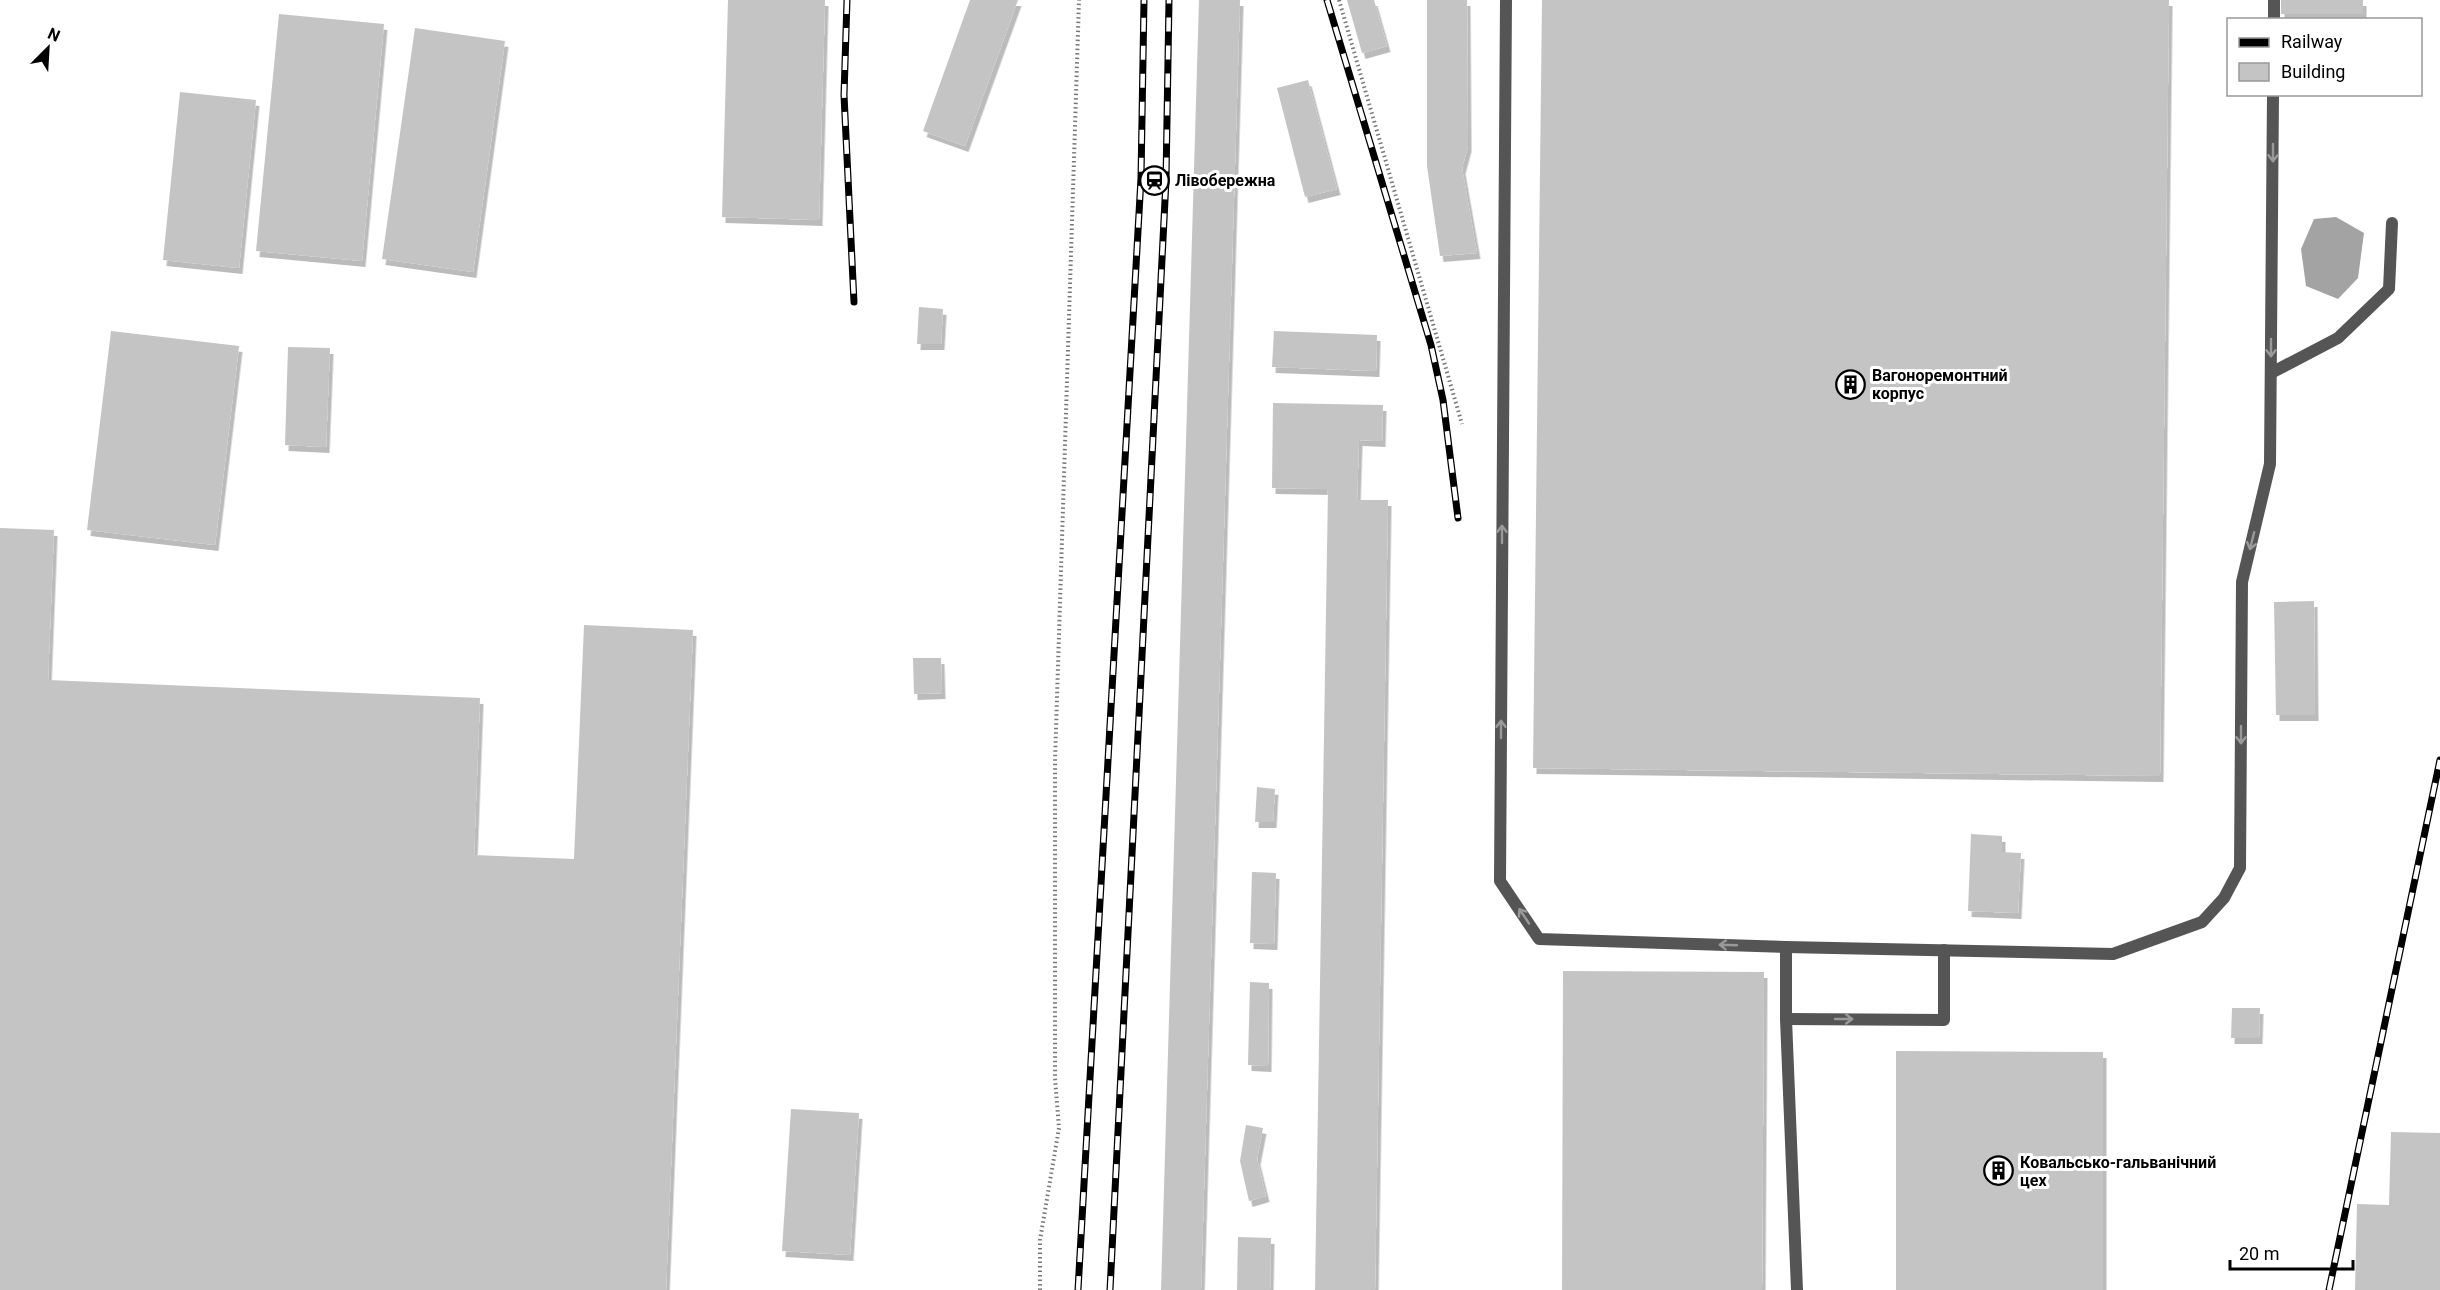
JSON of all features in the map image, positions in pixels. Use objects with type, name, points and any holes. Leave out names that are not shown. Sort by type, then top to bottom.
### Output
[{"type":"lane","points":[[1506,0],[1500,881],[1539,939],[2113,954],[2202,922],[2224,898],[2240,868],[2242,582],[2270,464],[2273,96]]},
{"type":"lane","points":[[2274,0],[2274,18]]},
{"type":"lane","points":[[2271,373],[2338,338],[2389,289],[2392,223]]},
{"type":"lane","points":[[1786,947],[1786,1019],[1797,1290]]},
{"type":"lane","points":[[1786,1019],[1944,1020],[1944,950]]},
{"type":"path","points":[[1040,1290],[1040,1239],[1059,1128],[1055,1078],[1055,761],[1079,0]]},
{"type":"path","points":[[1339,0],[1462,424]]},
{"type":"shaded area","points":[[2336,217],[2364,233],[2358,278],[2338,299],[2306,286],[2301,249],[2314,219]]},
{"type":"building","points":[[728,0],[825,0],[819,220],[722,217]]},
{"type":"building","points":[[970,0],[1018,0],[965,146],[923,131]]},
{"type":"building","points":[[1199,0],[1240,0],[1201,1290],[1161,1290]]},
{"type":"building","points":[[1347,0],[1374,0],[1387,46],[1362,53]]},
{"type":"building","points":[[1427,0],[1467,0],[1468,146],[1462,168],[1477,253],[1440,256],[1427,166]]},
{"type":"building","name":"Вагоноремонтний корпус","points":[[1542,0],[2169,0],[2160,776],[1533,768]]},
{"type":"building","points":[[2281,0],[2363,0],[2363,14],[2281,14]]},
{"type":"building","points":[[279,14],[384,24],[362,261],[256,251]]},
{"type":"building","points":[[415,28],[505,41],[473,272],[382,259]]},
{"type":"building","points":[[1308,80],[1337,189],[1305,197],[1277,88]]},
{"type":"building","points":[[180,92],[256,100],[239,268],[163,260]]},
{"type":"building","points":[[919,307],[943,309],[941,344],[917,344]]},
{"type":"building","points":[[111,331],[239,346],[215,545],[87,530]]},
{"type":"building","points":[[1274,331],[1377,335],[1376,371],[1272,367]]},
{"type":"building","points":[[288,347],[330,348],[326,447],[285,445]]},
{"type":"building","points":[[1273,403],[1383,405],[1382,441],[1359,440],[1357,500],[1388,500],[1375,1290],[1315,1290],[1328,489],[1272,488]]},
{"type":"building","points":[[0,528],[54,530],[48,680],[480,698],[474,855],[574,859],[584,625],[693,630],[666,1290],[0,1290]]},
{"type":"building","points":[[2314,601],[2315,715],[2276,715],[2274,602]]},
{"type":"building","points":[[913,658],[941,658],[942,693],[914,694]]},
{"type":"building","points":[[1257,787],[1275,789],[1273,822],[1255,822]]},
{"type":"building","points":[[1971,834],[2002,836],[2002,852],[2021,853],[2018,913],[1968,911]]},
{"type":"building","points":[[1252,872],[1276,873],[1274,944],[1250,943]]},
{"type":"building","points":[[1563,971],[1764,972],[1762,1290],[1562,1290]]},
{"type":"building","points":[[1250,982],[1269,983],[1268,1066],[1248,1065]]},
{"type":"building","points":[[2232,1008],[2260,1008],[2259,1038],[2231,1038]]},
{"type":"building","name":"Ковальсько-гальванічний цех","points":[[1896,1051],[2103,1052],[2103,1290],[1896,1290]]},
{"type":"building","points":[[791,1109],[859,1113],[850,1255],[782,1251]]},
{"type":"building","points":[[1246,1125],[1263,1128],[1257,1159],[1266,1196],[1249,1201],[1240,1161]]},
{"type":"building","points":[[2391,1132],[2440,1133],[2440,1290],[2355,1290],[2357,1204],[2389,1205]]},
{"type":"building","points":[[1238,1237],[1271,1238],[1270,1290],[1237,1290]]},
{"type":"railway","points":[[847,0],[844,95],[854,302]]},
{"type":"railway","points":[[1078,1290],[1141,178],[1144,0]]},
{"type":"railway","points":[[1110,1290],[1166,180],[1169,0]]},
{"type":"railway","points":[[1327,0],[1431,345],[1443,400],[1458,518]]},
{"type":"railway","points":[[2329,1290],[2440,760]]},
{"type":"place","name":"Лівобережна","points":[[1154,180]]},
{"type":"place","name":"Вагоноремонтний корпус","points":[[1851,384]]},
{"type":"place","name":"Ковальсько-гальванічний цех","points":[[1999,1171]]}]
